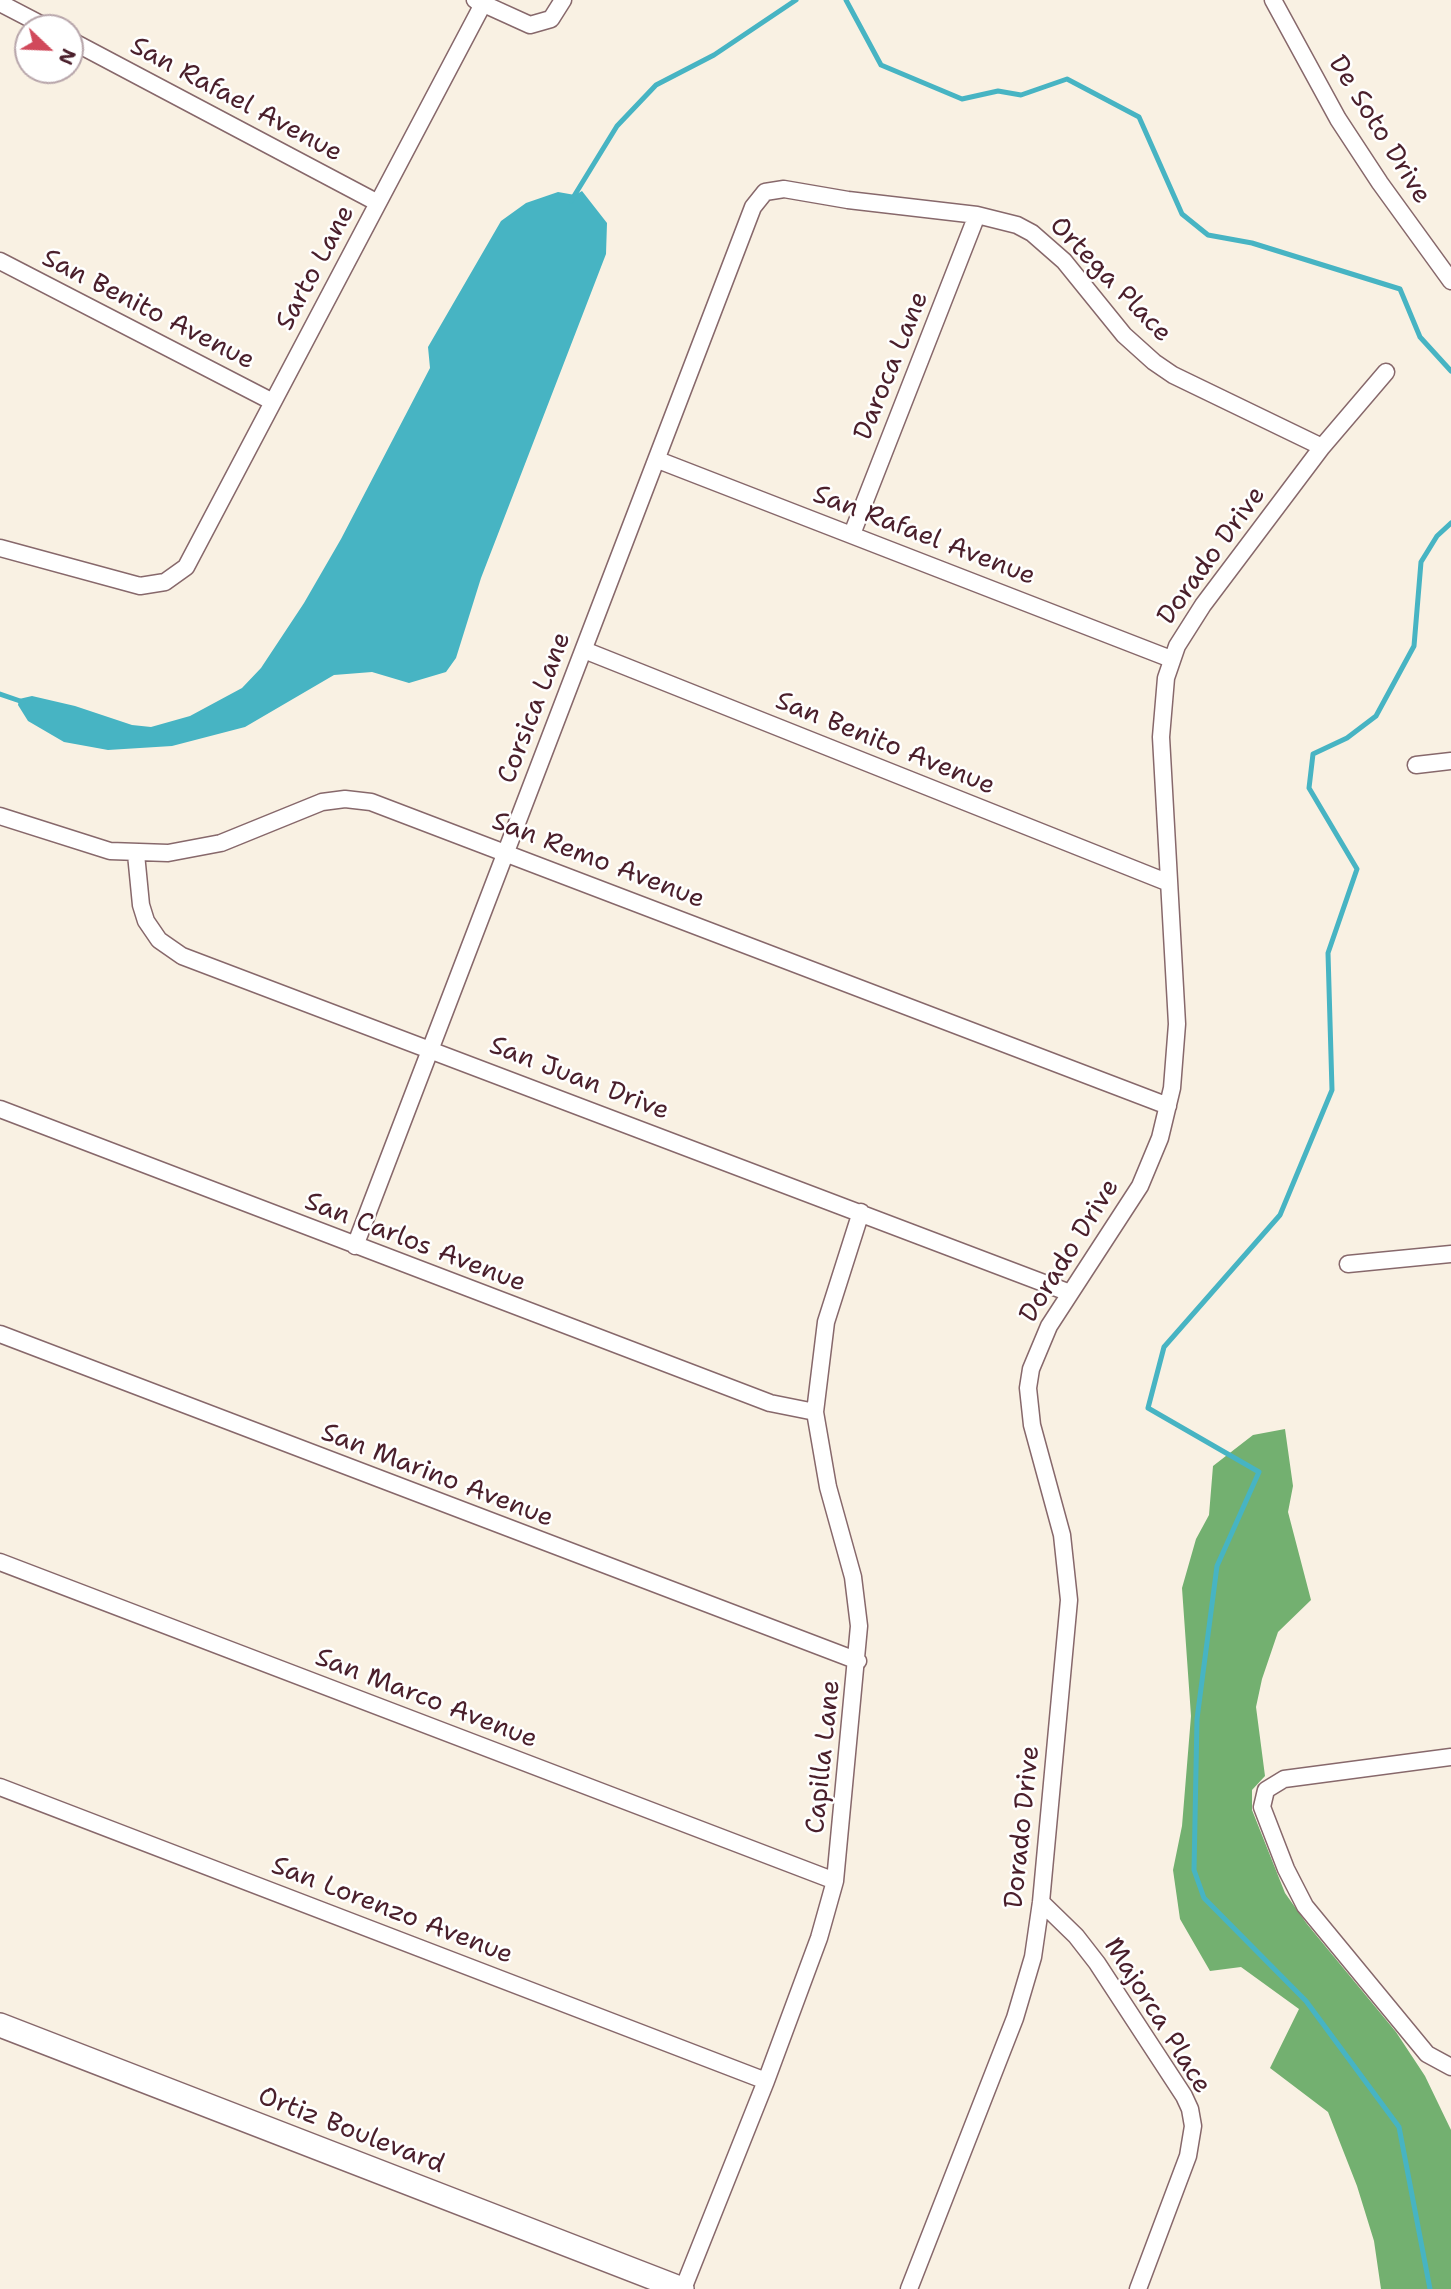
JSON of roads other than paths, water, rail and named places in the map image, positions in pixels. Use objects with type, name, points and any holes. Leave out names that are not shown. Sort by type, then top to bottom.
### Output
[{"type":"street","points":[[479,2],[519,23],[539,25],[556,14],[563,0]]},
{"type":"street","name":"De Soto Drive","points":[[1273,0],[1338,119],[1380,183],[1451,281]]},
{"type":"street","name":"Sarto Lane","points":[[0,548],[140,586],[156,586],[177,576],[192,554],[378,203],[479,2]]},
{"type":"street","points":[[0,3],[21,14]]},
{"type":"street","name":"San Rafael Avenue","points":[[84,47],[378,203]]},
{"type":"street","name":"Ortega Place","points":[[765,191],[784,189],[848,200],[978,215],[1017,225],[1047,245],[1124,335],[1173,375],[1322,447]]},
{"type":"street","name":"Corsica Lane","points":[[355,1246],[754,206],[765,191]]},
{"type":"street","name":"Daroca Lane","points":[[852,534],[978,215]]},
{"type":"street","name":"San Benito Avenue","points":[[0,261],[273,402]]},
{"type":"street","name":"Dorado Drive","points":[[909,2289],[1015,2018],[1033,1956],[1041,1902],[1067,1648],[1069,1582],[1062,1535],[1032,1425],[1028,1388],[1038,1348],[1070,1293],[1140,1186],[1152,1161],[1168,1106],[1175,1067],[1177,1024],[1161,737],[1166,678],[1171,659],[1203,605],[1322,447],[1387,372]]},
{"type":"street","name":"San Rafael Avenue","points":[[658,460],[1171,659]]},
{"type":"street","name":"San Benito Avenue","points":[[583,650],[1169,883]]},
{"type":"street","points":[[1416,765],[1451,761]]},
{"type":"street","name":"San Remo Avenue","points":[[0,816],[91,846],[136,854],[168,853],[206,847],[309,807],[345,799],[386,805],[1168,1106]]},
{"type":"street","name":"San Juan Drive","points":[[136,854],[143,914],[154,934],[169,949],[190,959],[1070,1293]]},
{"type":"street","name":"San Carlos Avenue","points":[[0,1109],[770,1403],[815,1412]]},
{"type":"street","name":"Capilla Lane","points":[[683,2289],[766,2081],[819,1938],[835,1881],[858,1661],[859,1626],[853,1577],[828,1487],[815,1412],[826,1322],[861,1212]]},
{"type":"street","points":[[1348,1264],[1451,1254]]},
{"type":"street","name":"San Marino Avenue","points":[[0,1334],[858,1661]]},
{"type":"street","name":"San Marco Avenue","points":[[0,1562],[835,1881]]},
{"type":"street","points":[[1451,1757],[1309,1774],[1273,1783],[1266,1790],[1262,1807],[1286,1869],[1306,1906],[1427,2054],[1451,2067]]},
{"type":"street","name":"San Lorenzo Avenue","points":[[0,1787],[766,2081]]},
{"type":"street","name":"Majorca Place","points":[[1041,1902],[1076,1936],[1097,1963],[1164,2063],[1190,2109],[1192,2133],[1188,2156],[1138,2289]]},
{"type":"street","name":"Ortiz Boulevard","points":[[0,2025],[683,2289]]},
{"type":"water","points":[[582,191],[607,223],[606,254],[481,578],[456,658],[446,672],[409,683],[372,672],[334,675],[245,727],[172,746],[108,750],[64,742],[28,721],[18,705],[19,699],[32,696],[75,706],[132,725],[151,727],[190,716],[242,688],[261,668],[304,603],[341,539],[430,368],[428,347],[501,221],[526,203],[558,192],[575,195]]},
{"type":"waterway","points":[[571,201],[617,126],[656,85],[714,55],[796,0]]},
{"type":"waterway","points":[[846,0],[881,65],[962,99],[998,91],[1021,95],[1067,79],[1139,117],[1182,214],[1208,235],[1252,243],[1400,289],[1420,337],[1451,371]]},
{"type":"waterway","points":[[1430,2289],[1399,2127],[1306,2001],[1204,1898],[1194,1870],[1197,1719],[1217,1566],[1259,1472],[1148,1408],[1164,1347],[1280,1215],[1332,1090],[1328,953],[1357,869],[1309,788],[1313,754],[1347,738],[1376,716],[1414,646],[1421,562],[1437,536],[1451,523]]},
{"type":"waterway","points":[[0,694],[23,702]]}]
